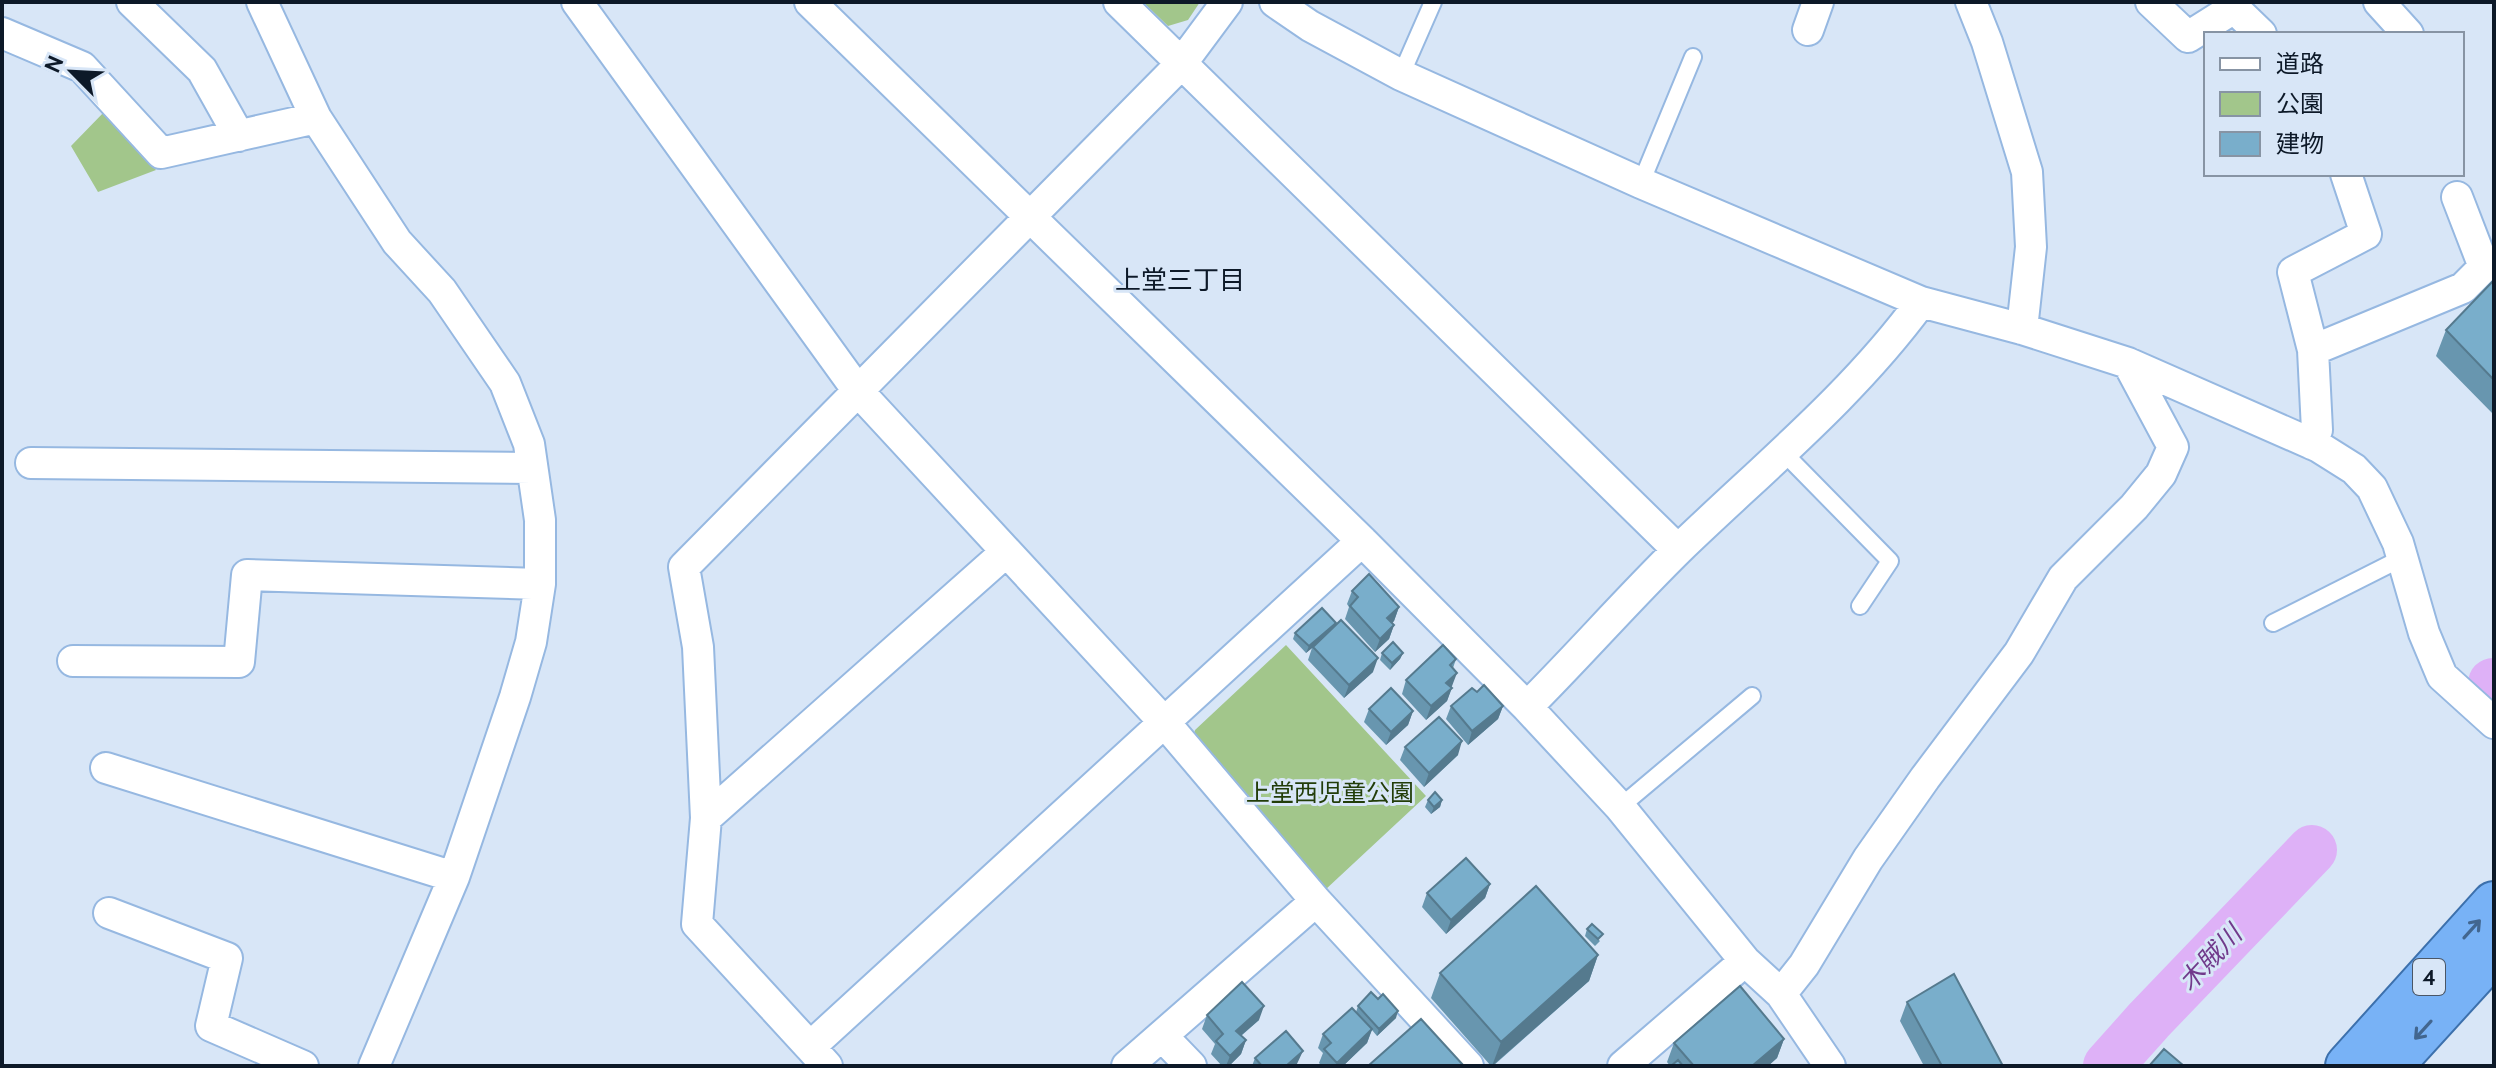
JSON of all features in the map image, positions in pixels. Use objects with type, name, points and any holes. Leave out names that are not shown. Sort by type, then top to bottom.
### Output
[{"type":"highway","name":"4","points":[[2348,1066],[2494,904]]},
{"type":"highway","name":"4","points":[[2390,1066],[2494,952]]},
{"type":"street","points":[[132,2],[202,70],[239,136]]},
{"type":"street","points":[[262,2],[316,118],[397,242],[442,291],[505,383],[529,444],[540,520],[540,584],[531,642],[519,684],[454,877],[374,1066]]},
{"type":"street","points":[[577,2],[858,391],[1165,723],[1316,901],[1468,1066]]},
{"type":"street","points":[[810,2],[1362,541],[1527,707],[1620,807],[1745,961],[1781,994],[1830,1066]]},
{"type":"street","points":[[1119,2],[1678,550]]},
{"type":"street","points":[[1227,2],[1181,64],[684,567],[698,647],[706,818],[697,924],[818,1057],[1165,723],[1362,541]]},
{"type":"street","points":[[1275,2],[1310,26],[1401,75],[1641,183],[1921,302],[2022,329],[2128,363],[2312,444],[2354,469],[2372,488],[2398,543],[2424,633],[2442,676],[2494,723]]},
{"type":"street","points":[[1808,30],[1818,2]]},
{"type":"street","points":[[1971,2],[1987,42],[2027,172],[2031,247],[2022,329]]},
{"type":"street","points":[[2151,2],[2188,37],[2234,8],[2259,32]]},
{"type":"street","points":[[2379,2],[2406,32]]},
{"type":"street","points":[[2,33],[82,67],[161,153],[316,118]]},
{"type":"street","points":[[2312,444],[2317,430],[2313,350],[2293,272],[2366,234],[2347,176]]},
{"type":"street","points":[[2313,350],[2463,288],[2484,267],[2457,197]]},
{"type":"street","points":[[1527,707],[1678,550],[1783,452],[1890,344],[1921,302]]},
{"type":"street","points":[[1781,994],[1804,965],[1868,859],[2019,653],[2063,578],[2134,507],[2161,474],[2173,447],[2128,363]]},
{"type":"street","points":[[31,463],[532,468]]},
{"type":"street","points":[[706,818],[1006,552]]},
{"type":"street","points":[[73,661],[239,662],[247,575],[540,584]]},
{"type":"street","points":[[106,768],[454,877]]},
{"type":"street","points":[[1127,1066],[1316,901]]},
{"type":"street","points":[[109,913],[227,958],[211,1026],[303,1066]]},
{"type":"street","points":[[1623,1066],[1745,961]]},
{"type":"street","points":[[1162,1036],[1191,1066]]},
{"type":"lane","points":[[1401,75],[1433,2]]},
{"type":"lane","points":[[1641,183],[1693,57]]},
{"type":"lane","points":[[1783,452],[1890,561],[1860,606]]},
{"type":"lane","points":[[2273,623],[2402,558]]},
{"type":"lane","points":[[1620,807],[1752,696]]},
{"type":"green space","points":[[1143,2],[1200,2],[1188,20],[1168,26]]},
{"type":"green space","points":[[105,111],[156,170],[98,192],[71,146]]},
{"type":"green space","name":"上堂西児童公園","points":[[1286,645],[1426,796],[1325,890],[1192,740],[1195,730]]},
{"type":"building","points":[[2494,280],[2494,380],[2446,330]]},
{"type":"building","points":[[1369,574],[1399,607],[1387,618],[1394,625],[1380,639],[1350,606],[1358,597],[1352,591]]},
{"type":"building","points":[[1322,608],[1336,623],[1309,646],[1295,633]]},
{"type":"building","points":[[1341,620],[1378,658],[1349,685],[1313,647]]},
{"type":"building","points":[[1393,642],[1403,653],[1392,663],[1382,653]]},
{"type":"building","points":[[1443,645],[1456,659],[1450,665],[1457,673],[1446,683],[1452,688],[1431,706],[1406,680]]},
{"type":"building","points":[[1484,685],[1503,706],[1472,731],[1451,706],[1472,688],[1477,692]]},
{"type":"building","points":[[1391,688],[1413,711],[1391,732],[1369,709]]},
{"type":"building","points":[[1439,717],[1462,741],[1429,773],[1405,747]]},
{"type":"building","points":[[1435,792],[1442,800],[1434,807],[1428,800]]},
{"type":"building","points":[[1466,858],[1490,884],[1451,920],[1427,893]]},
{"type":"building","points":[[1536,886],[1598,955],[1501,1042],[1440,973]]},
{"type":"building","points":[[1592,924],[1603,934],[1598,939],[1587,929]]},
{"type":"building","points":[[1954,974],[2003,1066],[1942,1066],[1907,1002]]},
{"type":"building","points":[[1242,982],[1264,1006],[1236,1031],[1246,1040],[1230,1056],[1216,1041],[1223,1034],[1207,1015]]},
{"type":"building","points":[[1740,986],[1784,1039],[1752,1066],[1694,1066],[1674,1043]]},
{"type":"building","points":[[1371,992],[1378,999],[1383,994],[1398,1011],[1379,1029],[1358,1006]]},
{"type":"building","points":[[1352,1008],[1372,1029],[1337,1063],[1324,1049],[1331,1043],[1323,1034]]},
{"type":"building","points":[[1421,1019],[1464,1066],[1368,1066]]},
{"type":"building","points":[[1286,1031],[1303,1051],[1286,1066],[1262,1066],[1255,1058]]},
{"type":"building","points":[[2164,1049],[2184,1066],[2149,1066]]},
{"type":"waterway","name":"木賊川","points":[[2108,1066],[2312,850]]},
{"type":"district","name":"上堂三丁目","points":[[1180,280]]}]
